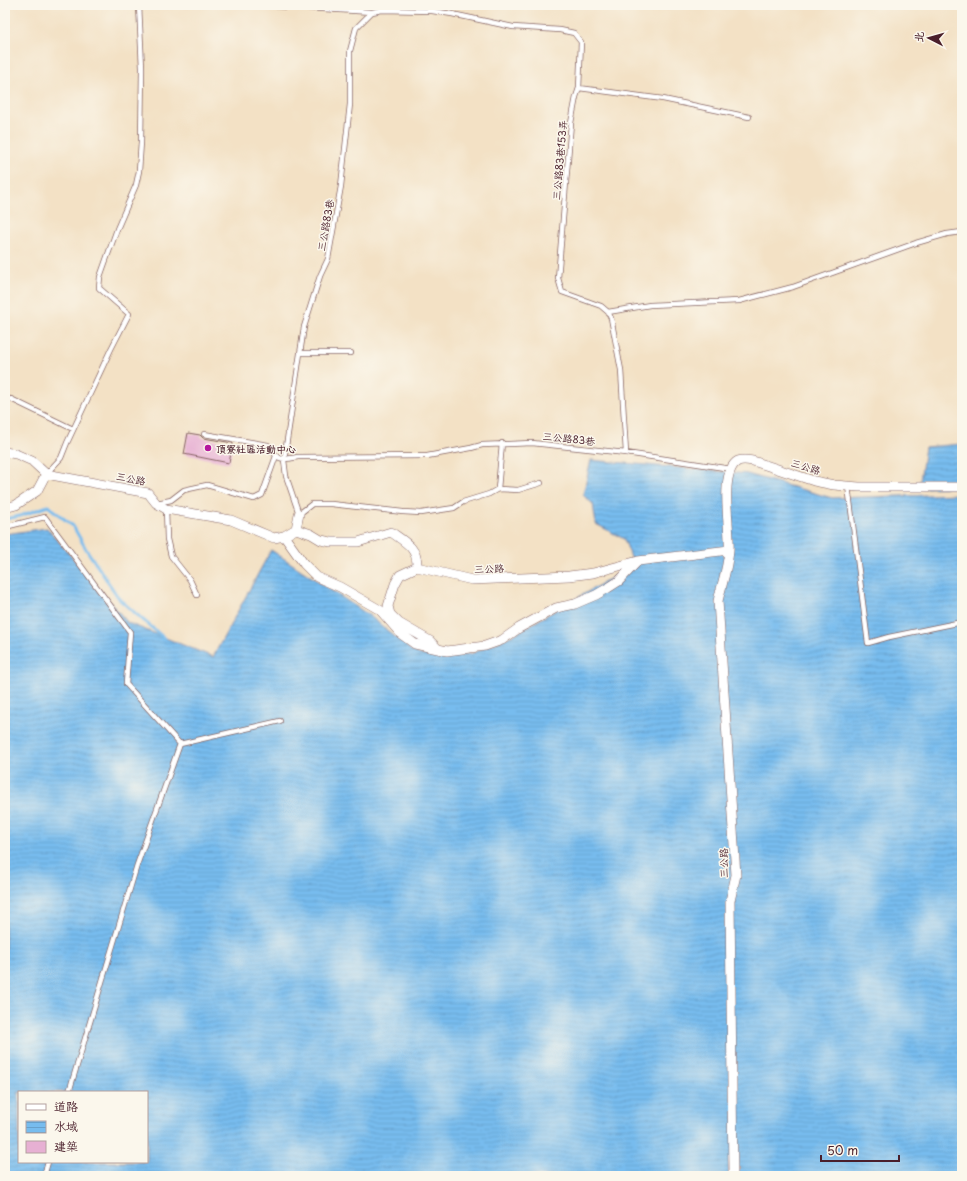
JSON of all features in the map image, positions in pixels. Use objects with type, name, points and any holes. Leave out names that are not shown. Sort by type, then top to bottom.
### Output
[{"type":"street","points":[[5,452],[16,454],[32,461],[46,474],[37,491],[16,505],[5,508]]},
{"type":"street","name":"三公路","points":[[733,1176],[730,901],[736,875],[718,601],[726,572],[729,550],[726,498],[727,480],[731,469],[736,462],[743,459],[834,485],[962,487]]},
{"type":"street","name":"三公路","points":[[46,474],[148,492],[156,503],[166,509],[231,520],[274,538],[284,536]]},
{"type":"street","points":[[299,514],[296,529],[284,536],[304,564],[316,577],[340,587],[380,610],[401,634],[415,644],[447,651]]},
{"type":"street","points":[[296,529],[311,534],[321,540],[338,542],[358,542],[391,532],[409,544],[418,558],[417,567],[400,575],[397,579],[388,610],[398,623],[430,641],[438,650],[447,651],[485,646],[502,640],[538,617],[556,608],[575,604],[608,588],[619,581],[638,561]]},
{"type":"street","name":"三公路","points":[[417,567],[472,580],[569,576],[592,573],[638,561],[729,550]]},
{"type":"lane","points":[[46,474],[61,458],[73,429],[129,314],[99,288],[100,277],[116,229],[136,185],[139,170],[142,142],[142,68],[139,5]]},
{"type":"lane","points":[[258,5],[372,12],[382,10],[385,5]]},
{"type":"lane","name":"三公路83巷153弄","points":[[382,10],[452,14],[513,27],[560,30],[574,33],[581,42],[579,88],[571,123],[558,278],[562,292],[601,306],[608,312]]},
{"type":"lane","name":"三公路83巷","points":[[299,514],[286,476],[284,460],[304,327],[320,276],[328,260],[341,186],[350,104],[350,51],[356,28],[372,12]]},
{"type":"lane","points":[[579,88],[663,99],[749,117]]},
{"type":"lane","points":[[626,453],[621,370],[611,318],[608,312],[650,305],[739,302],[793,287],[854,264],[931,238],[962,232]]},
{"type":"lane","points":[[300,353],[351,353]]},
{"type":"lane","points":[[11,399],[73,429]]},
{"type":"lane","points":[[204,434],[268,445],[276,456],[284,460]]},
{"type":"lane","points":[[498,489],[502,443]]},
{"type":"lane","name":"三公路83巷","points":[[284,460],[298,457],[426,456],[471,448],[482,444],[532,443],[626,453],[731,469]]},
{"type":"lane","points":[[156,503],[171,500],[184,490],[207,485],[254,499],[262,495],[276,456]]},
{"type":"lane","points":[[299,514],[312,504],[331,504],[421,513],[454,508],[463,502],[489,494],[498,489],[518,490],[541,483]]},
{"type":"lane","points":[[848,486],[868,644],[889,637],[962,622]]},
{"type":"lane","points":[[166,509],[167,539],[171,556],[190,580],[197,595]]},
{"type":"lane","points":[[5,527],[45,517],[130,632],[126,684],[180,744]]},
{"type":"lane","points":[[180,744],[280,721]]},
{"type":"lane","points":[[69,1091],[138,865],[180,744]]},
{"type":"lane","points":[[44,1176],[48,1163]]},
{"type":"water","points":[[962,444],[962,487],[919,488],[925,447]]},
{"type":"water","points":[[591,460],[747,474],[832,498],[962,494],[962,1176],[5,1176],[5,534],[47,528],[128,623],[213,657],[271,550],[370,616],[412,651],[421,655],[471,654],[513,635],[634,565],[624,539],[596,524],[593,504],[583,495]]},
{"type":"building","name":"頂寮社區活動中心","points":[[188,433],[200,435],[203,438],[233,443],[229,463],[184,454]]},
{"type":"waterway","points":[[5,519],[20,516],[48,506],[73,526],[86,549],[120,600],[165,639]]},
{"type":"place","name":"頂寮社區活動中心","points":[[208,448]]}]
